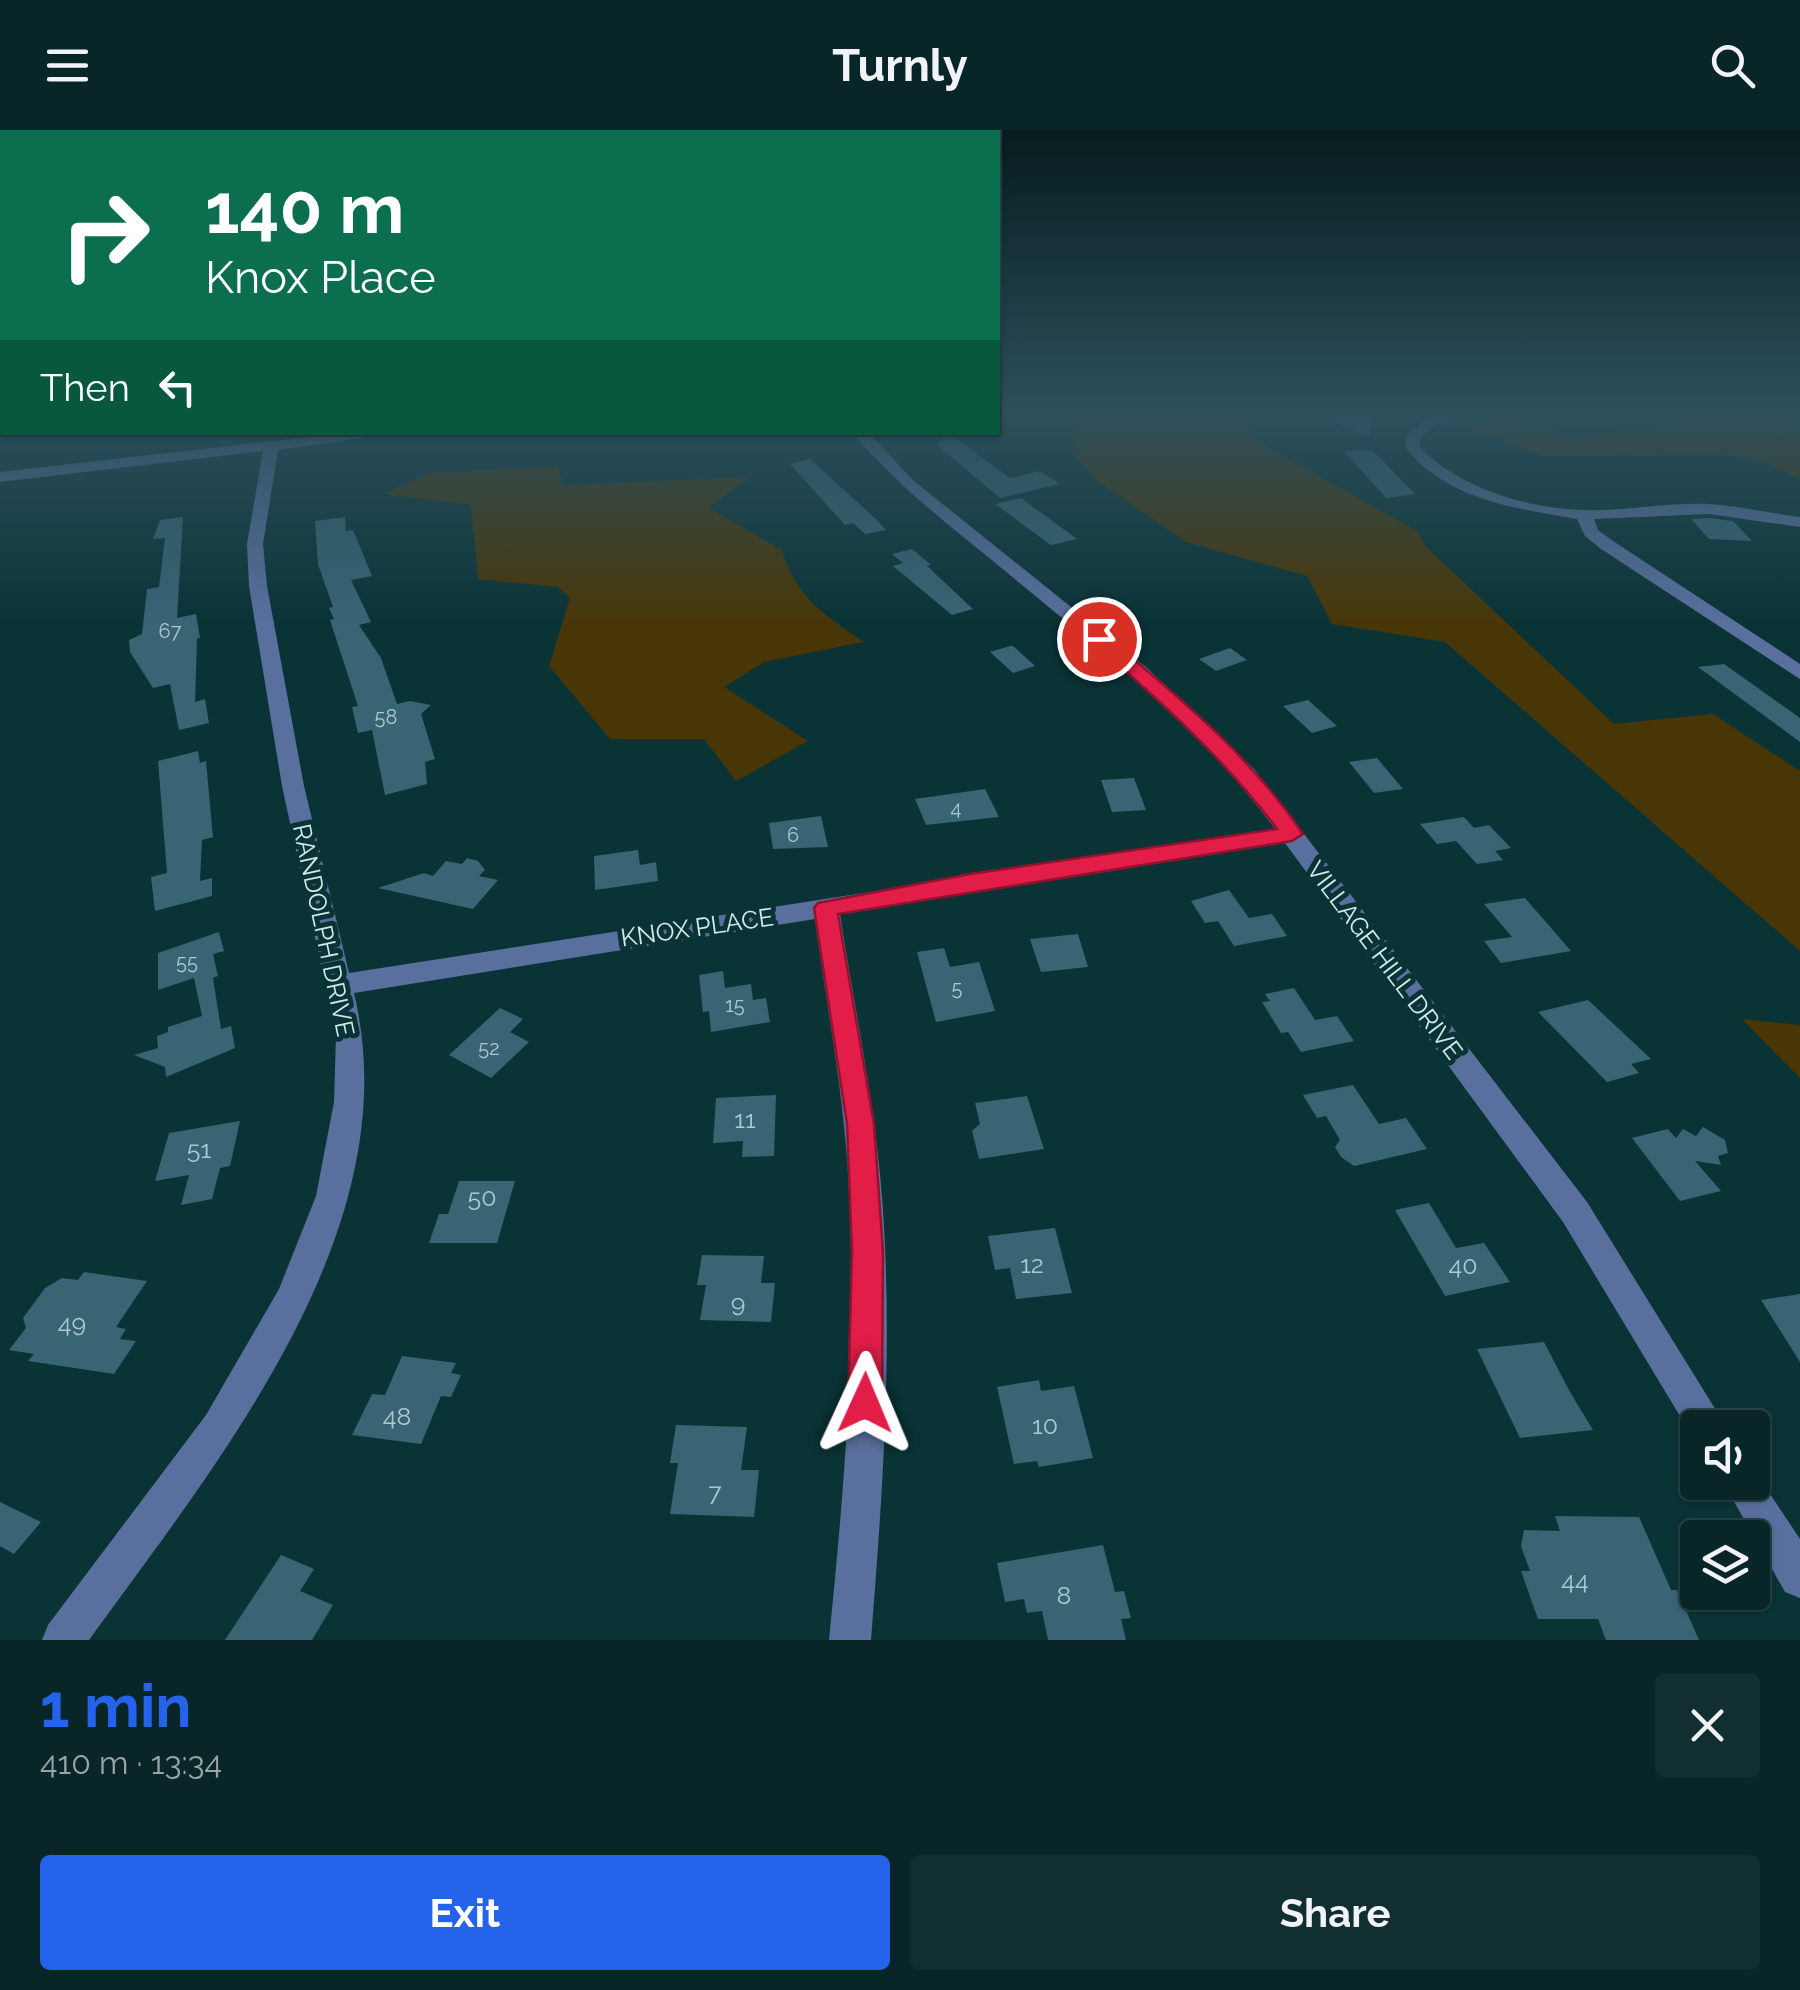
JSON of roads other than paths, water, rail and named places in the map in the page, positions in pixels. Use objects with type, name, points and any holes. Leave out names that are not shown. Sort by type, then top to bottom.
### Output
[{"type":"street","name":"RANDOLPH DRIVE","points":[[63,1640],[218,1428],[293,1298],[332,1196],[349,1102],[350,1035],[293,786],[258,586],[255,544],[265,484]]},
{"type":"street","name":"VILLAGE HILL DRIVE","points":[[909,484],[1189,716],[1246,774],[1575,1212],[1697,1410]]},
{"type":"street","points":[[1458,484],[1516,503],[1584,514],[1709,509],[1800,522]]},
{"type":"street","points":[[1584,514],[1591,532],[1608,545],[1800,674]]},
{"type":"street","name":"KNOX PLACE","points":[[338,985],[1292,834]]},
{"type":"street","points":[[826,908],[860,1124],[868,1252],[858,1555],[850,1640]]},
{"type":"street","points":[[1753,1500],[1800,1577]]}]
